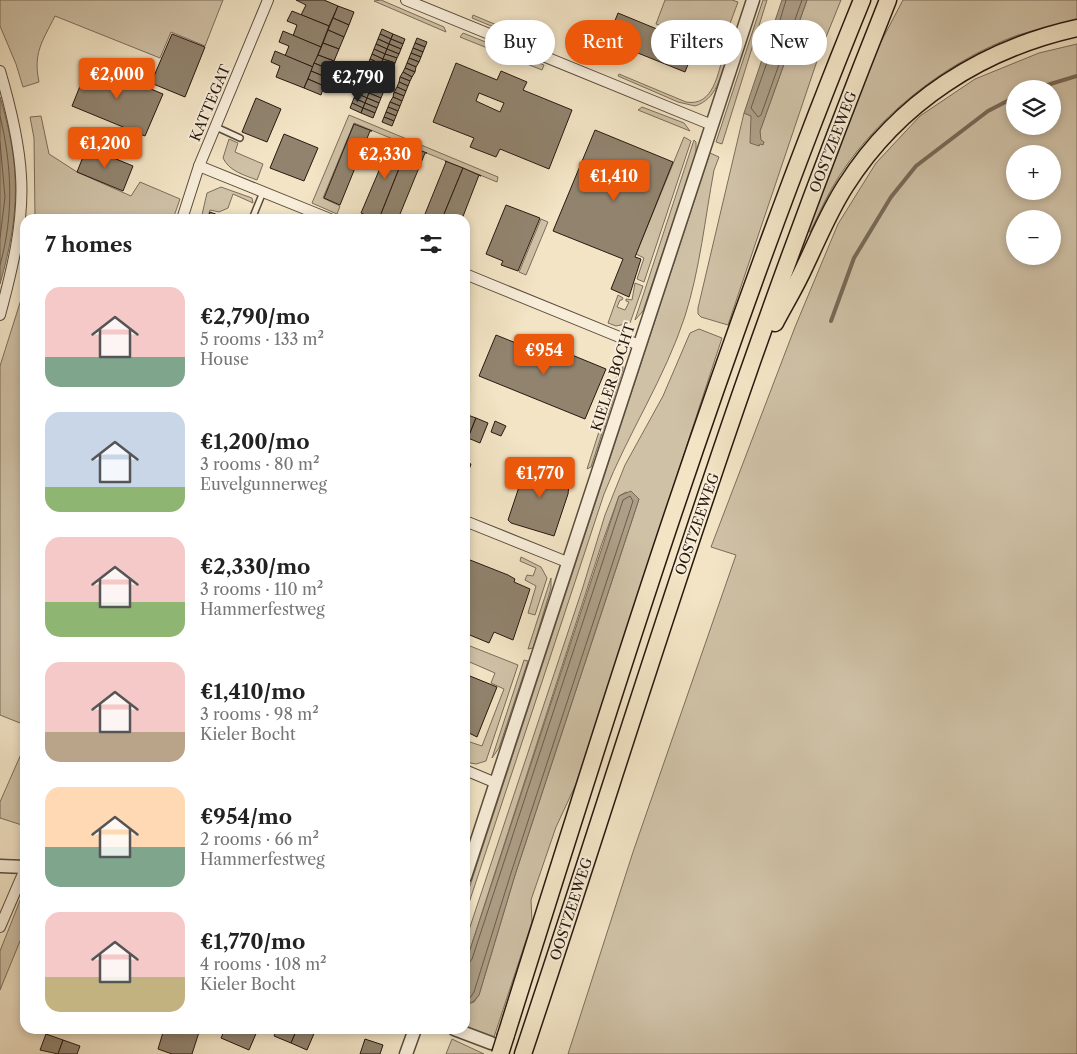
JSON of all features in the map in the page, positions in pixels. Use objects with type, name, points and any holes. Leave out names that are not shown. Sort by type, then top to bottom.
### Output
[{"type":"highway","name":"OOSTZEEWEG","points":[[495,1049],[506,1035],[691,458],[762,259],[862,0]]},
{"type":"highway","name":"OOSTZEEWEG","points":[[525,1049],[664,620],[748,374],[799,230],[888,0]]},
{"type":"highway","points":[[748,374],[842,191],[867,155],[898,121],[939,87],[974,64],[1025,42],[1077,28]]},
{"type":"street","name":"KATTEGAT","points":[[184,214],[199,166],[268,0]]},
{"type":"street","points":[[406,0],[712,124]]},
{"type":"street","name":"KIELER BOCHT","points":[[470,862],[753,0]]},
{"type":"street","points":[[0,71],[14,124],[20,160],[22,190],[16,252],[0,315]]},
{"type":"street","points":[[199,166],[318,214]]},
{"type":"street","points":[[470,276],[639,345]]},
{"type":"street","points":[[470,523],[568,562]]},
{"type":"street","points":[[470,772],[496,783]]},
{"type":"street","points":[[0,866],[20,868]]},
{"type":"street","points":[[0,927],[20,880]]},
{"type":"street","points":[[406,1054],[413,1034]]},
{"type":"street","points":[[464,1034],[495,1049]]},
{"type":"lane","points":[[215,127],[240,138]]},
{"type":"lane","points":[[254,214],[263,192]]},
{"type":"shaded area","points":[[0,0],[223,0],[205,46],[171,32],[160,58],[55,16],[38,55],[37,72],[39,82],[23,87],[16,64],[0,26]]},
{"type":"shaded area","points":[[381,0],[444,27],[446,32],[374,1]]},
{"type":"shaded area","points":[[665,0],[732,0],[738,2],[731,20],[658,20]]},
{"type":"shaded area","points":[[763,0],[767,0],[761,20],[756,20]]},
{"type":"shaded area","points":[[807,0],[841,0],[827,35],[827,20],[800,20]]},
{"type":"shaded area","points":[[903,0],[1077,0],[1077,20],[1018,35],[990,47],[937,77],[912,96],[888,117],[848,163],[829,193],[810,232],[807,231],[874,55]]},
{"type":"shaded area","points":[[473,15],[485,20],[485,23],[472,18]]},
{"type":"shaded area","points":[[463,33],[485,42],[485,47],[460,37]]},
{"type":"shaded area","points":[[752,33],[752,48],[722,144],[716,142]]},
{"type":"shaded area","points":[[1077,44],[1077,1054],[568,1054],[633,852],[736,555],[711,547],[795,327],[838,224],[876,163],[920,116],[975,79],[1039,53]]},
{"type":"shaded area","points":[[530,65],[544,65],[542,70]]},
{"type":"shaded area","points":[[721,65],[724,65],[713,93],[702,103],[695,106],[678,102],[618,76],[619,74],[686,102],[695,102],[703,99],[709,94]]},
{"type":"shaded area","points":[[784,65],[816,65],[728,325],[701,317],[698,314],[698,308],[744,113],[751,116],[759,146],[760,131]]},
{"type":"shaded area","points":[[642,107],[684,123],[690,131],[638,110]]},
{"type":"shaded area","points":[[349,115],[498,177],[497,182],[354,123],[323,198],[340,206],[337,214],[312,203]]},
{"type":"shaded area","points":[[41,116],[49,154],[77,172],[131,196],[140,182],[180,199],[175,214],[35,214],[34,138],[30,117]]},
{"type":"shaded area","points":[[684,137],[691,141],[644,282],[637,279],[644,258],[636,254]]},
{"type":"shaded area","points":[[229,139],[238,143],[235,152],[263,164],[257,180],[237,172],[223,158]]},
{"type":"shaded area","points":[[694,140],[696,142],[696,153],[643,311],[635,320]]},
{"type":"shaded area","points":[[710,153],[719,157],[714,170],[698,262],[685,316],[657,383],[604,494],[470,900],[470,886]]},
{"type":"shaded area","points":[[221,187],[252,198],[253,203],[233,194],[228,208],[219,212],[210,210],[209,214],[202,214],[207,193]]},
{"type":"shaded area","points":[[541,219],[548,222],[526,275],[519,272]]},
{"type":"shaded area","points":[[635,283],[643,286],[630,323],[616,326],[608,323],[618,295],[623,298],[617,307],[625,310],[629,302],[626,299],[632,300]]},
{"type":"shaded area","points":[[20,303],[20,723],[0,715],[0,366]]},
{"type":"shaded area","points":[[699,329],[722,338],[576,784],[556,827],[531,900],[532,922],[494,1037],[470,1030],[470,1003],[474,1002],[479,995],[515,875],[639,499],[626,492],[619,496],[601,546],[470,950],[470,927],[605,515],[625,465],[663,396],[690,333]]},
{"type":"shaded area","points":[[622,360],[623,369],[591,467],[587,469]]},
{"type":"shaded area","points":[[521,557],[541,567],[547,578],[535,615],[528,613],[536,586],[525,580],[527,575],[533,576],[536,568],[520,561]]},
{"type":"shaded area","points":[[551,578],[551,588],[533,648],[528,649]]},
{"type":"shaded area","points":[[470,646],[518,665],[486,761],[476,764],[470,763],[470,742],[482,746],[504,689],[491,683],[495,673],[470,662]]},
{"type":"shaded area","points":[[524,660],[528,661],[499,748],[492,758]]},
{"type":"shaded area","points":[[20,756],[20,824],[0,818],[0,802]]},
{"type":"shaded area","points":[[20,901],[20,941],[0,990],[0,951]]},
{"type":"shaded area","points":[[452,1039],[484,1054],[446,1054]]},
{"type":"water","points":[[782,0],[807,0],[800,20],[775,20]]},
{"type":"water","points":[[760,65],[784,65],[760,131],[761,140],[764,142],[763,145],[760,144],[759,146],[750,143],[751,116],[744,113]]},
{"type":"water","points":[[0,97],[12,146],[15,190],[11,235],[0,284]]},
{"type":"water","points":[[631,491],[639,499],[515,875],[479,995],[470,1003],[470,950],[619,496]]},
{"type":"building","points":[[296,0],[324,0],[338,6],[329,26],[301,15],[306,5]]},
{"type":"building","points":[[338,6],[354,12],[349,25],[333,18]]},
{"type":"building","points":[[292,11],[329,26],[321,47],[293,36],[297,25],[287,21]]},
{"type":"building","points":[[618,13],[635,20],[615,20]]},
{"type":"building","points":[[333,18],[349,25],[344,37],[328,30]]},
{"type":"building","points":[[641,22],[651,27],[651,58],[641,54]]},
{"type":"building","points":[[382,29],[393,34],[391,39],[380,34]]},
{"type":"building","points":[[328,30],[344,37],[339,49],[323,43]]},
{"type":"building","points":[[283,31],[321,47],[313,67],[285,56],[289,46],[279,42]]},
{"type":"building","points":[[172,34],[205,47],[185,97],[151,83]]},
{"type":"building","points":[[380,34],[391,39],[389,44],[378,39]]},
{"type":"building","points":[[393,34],[405,39],[403,44],[391,39]]},
{"type":"building","points":[[417,38],[427,42],[425,47],[415,43]]},
{"type":"building","points":[[378,39],[389,44],[387,49],[376,44]]},
{"type":"building","points":[[391,39],[403,44],[401,49],[389,44]]},
{"type":"building","points":[[323,43],[339,49],[334,61],[318,55]]},
{"type":"building","points":[[415,43],[425,47],[423,52],[413,48]]},
{"type":"building","points":[[376,44],[387,49],[385,54],[374,49]]},
{"type":"building","points":[[389,44],[401,49],[399,54],[387,49]]},
{"type":"building","points":[[413,48],[423,52],[421,57],[411,53]]},
{"type":"building","points":[[374,49],[385,54],[383,59],[372,54]]},
{"type":"building","points":[[387,49],[399,54],[397,58],[385,54]]},
{"type":"building","points":[[275,51],[313,67],[304,88],[276,77],[280,66],[271,62]]},
{"type":"building","points":[[411,53],[421,57],[419,62],[409,58]]},
{"type":"building","points":[[372,54],[383,59],[381,64],[370,59]]},
{"type":"building","points":[[385,54],[397,58],[395,63],[383,59]]},
{"type":"building","points":[[318,55],[334,61],[331,70],[314,63]]},
{"type":"building","points":[[409,58],[419,62],[416,67],[407,63]]},
{"type":"building","points":[[370,59],[381,64],[379,68],[368,64]]},
{"type":"building","points":[[383,59],[395,63],[393,68],[381,64]]},
{"type":"building","points":[[314,63],[331,70],[328,78],[311,71]]},
{"type":"building","points":[[407,63],[416,67],[415,72],[405,68]]},
{"type":"building","points":[[456,63],[497,80],[501,71],[527,82],[523,90],[572,110],[549,169],[500,149],[496,157],[470,147],[474,138],[433,122]],"holes":[[[479,93],[504,103],[500,112],[476,101]]]},
{"type":"building","points":[[89,64],[163,94],[145,136],[72,106]]},
{"type":"building","points":[[368,64],[379,68],[377,74],[366,69]]},
{"type":"building","points":[[381,64],[393,68],[391,73],[379,68]]},
{"type":"building","points":[[668,65],[688,65],[685,72]]},
{"type":"building","points":[[379,68],[391,73],[389,78],[377,74]]},
{"type":"building","points":[[405,68],[415,72],[412,77],[403,72]]},
{"type":"building","points":[[366,69],[377,74],[375,78],[364,74]]},
{"type":"building","points":[[311,71],[328,78],[324,86],[308,79]]},
{"type":"building","points":[[403,72],[412,77],[410,81],[400,77]]},
{"type":"building","points":[[364,74],[375,78],[373,83],[362,79]]},
{"type":"building","points":[[377,74],[389,78],[387,83],[375,78]]},
{"type":"building","points":[[400,77],[410,81],[408,86],[399,82]]},
{"type":"building","points":[[375,78],[387,83],[385,88],[373,83]]},
{"type":"building","points":[[308,79],[324,86],[321,95],[304,88]]},
{"type":"building","points":[[362,79],[373,83],[371,88],[360,84]]},
{"type":"building","points":[[399,82],[408,86],[406,91],[397,87]]},
{"type":"building","points":[[373,83],[385,88],[383,93],[371,88]]},
{"type":"building","points":[[360,84],[371,88],[369,93],[358,89]]},
{"type":"building","points":[[397,87],[406,91],[404,96],[394,92]]},
{"type":"building","points":[[371,88],[383,93],[381,98],[369,93]]},
{"type":"building","points":[[358,89],[369,93],[367,98],[356,93]]},
{"type":"building","points":[[394,92],[404,96],[402,101],[393,97]]},
{"type":"building","points":[[356,93],[367,98],[365,103],[354,98]]},
{"type":"building","points":[[369,93],[381,98],[379,103],[367,98]]},
{"type":"building","points":[[393,97],[402,101],[400,106],[390,102]]},
{"type":"building","points":[[256,98],[281,109],[267,142],[242,132]]},
{"type":"building","points":[[354,98],[365,103],[363,108],[352,103]]},
{"type":"building","points":[[367,98],[379,103],[377,108],[365,103]]},
{"type":"building","points":[[390,102],[400,106],[398,111],[388,107]]},
{"type":"building","points":[[352,103],[363,108],[361,113],[350,108]]},
{"type":"building","points":[[365,103],[377,108],[375,113],[363,108]]},
{"type":"building","points":[[388,107],[398,111],[396,116],[386,112]]},
{"type":"building","points":[[363,108],[375,113],[373,118],[361,113]]},
{"type":"building","points":[[386,112],[396,116],[394,121],[384,117]]},
{"type":"building","points":[[384,117],[394,121],[392,126],[382,122]]},
{"type":"building","points":[[354,124],[372,131],[370,131],[340,205],[324,198]]},
{"type":"building","points":[[595,130],[673,162],[635,257],[641,259],[629,297],[611,289],[623,259],[553,231]]},
{"type":"building","points":[[284,134],[318,148],[304,181],[270,168]]},
{"type":"building","points":[[390,139],[408,146],[381,214],[363,214],[361,213],[392,140]]},
{"type":"building","points":[[408,146],[427,153],[425,153],[400,214],[381,214]]},
{"type":"building","points":[[87,147],[133,166],[123,191],[77,172]]},
{"type":"building","points":[[446,162],[463,168],[444,214],[425,214]]},
{"type":"building","points":[[463,168],[479,175],[464,214],[444,214]]},
{"type":"building","points":[[506,205],[540,218],[518,271],[501,265],[503,261],[486,254]]},
{"type":"building","points":[[496,335],[568,364],[572,355],[606,369],[585,419],[479,376]]},
{"type":"building","points":[[470,416],[476,418],[470,433]]},
{"type":"building","points":[[476,418],[488,423],[480,443],[470,439],[470,433]]},
{"type":"building","points":[[495,421],[506,426],[501,436],[491,432]]},
{"type":"building","points":[[528,460],[570,476],[568,494],[554,536],[511,523],[508,520]]},
{"type":"building","points":[[470,560],[508,575],[515,579],[514,582],[530,589],[513,640],[494,632],[489,643],[470,635]]},
{"type":"building","points":[[470,676],[497,687],[477,737],[470,734]]},
{"type":"building","points":[[46,1034],[63,1040],[58,1054],[40,1050]]},
{"type":"building","points":[[162,1034],[198,1034],[192,1054],[172,1054],[158,1049]]},
{"type":"building","points":[[223,1034],[256,1034],[249,1050],[221,1038]]},
{"type":"building","points":[[275,1034],[295,1034],[291,1043],[274,1036]]},
{"type":"building","points":[[295,1034],[314,1034],[307,1050],[291,1043]]},
{"type":"building","points":[[365,1039],[383,1045],[380,1054],[360,1054]]},
{"type":"building","points":[[63,1040],[80,1046],[77,1054],[58,1054]]},
{"type":"waterway","points":[[1061,81],[1077,76]]},
{"type":"waterway","points":[[831,321],[854,258],[891,197],[916,166],[988,111],[1006,102]]}]
